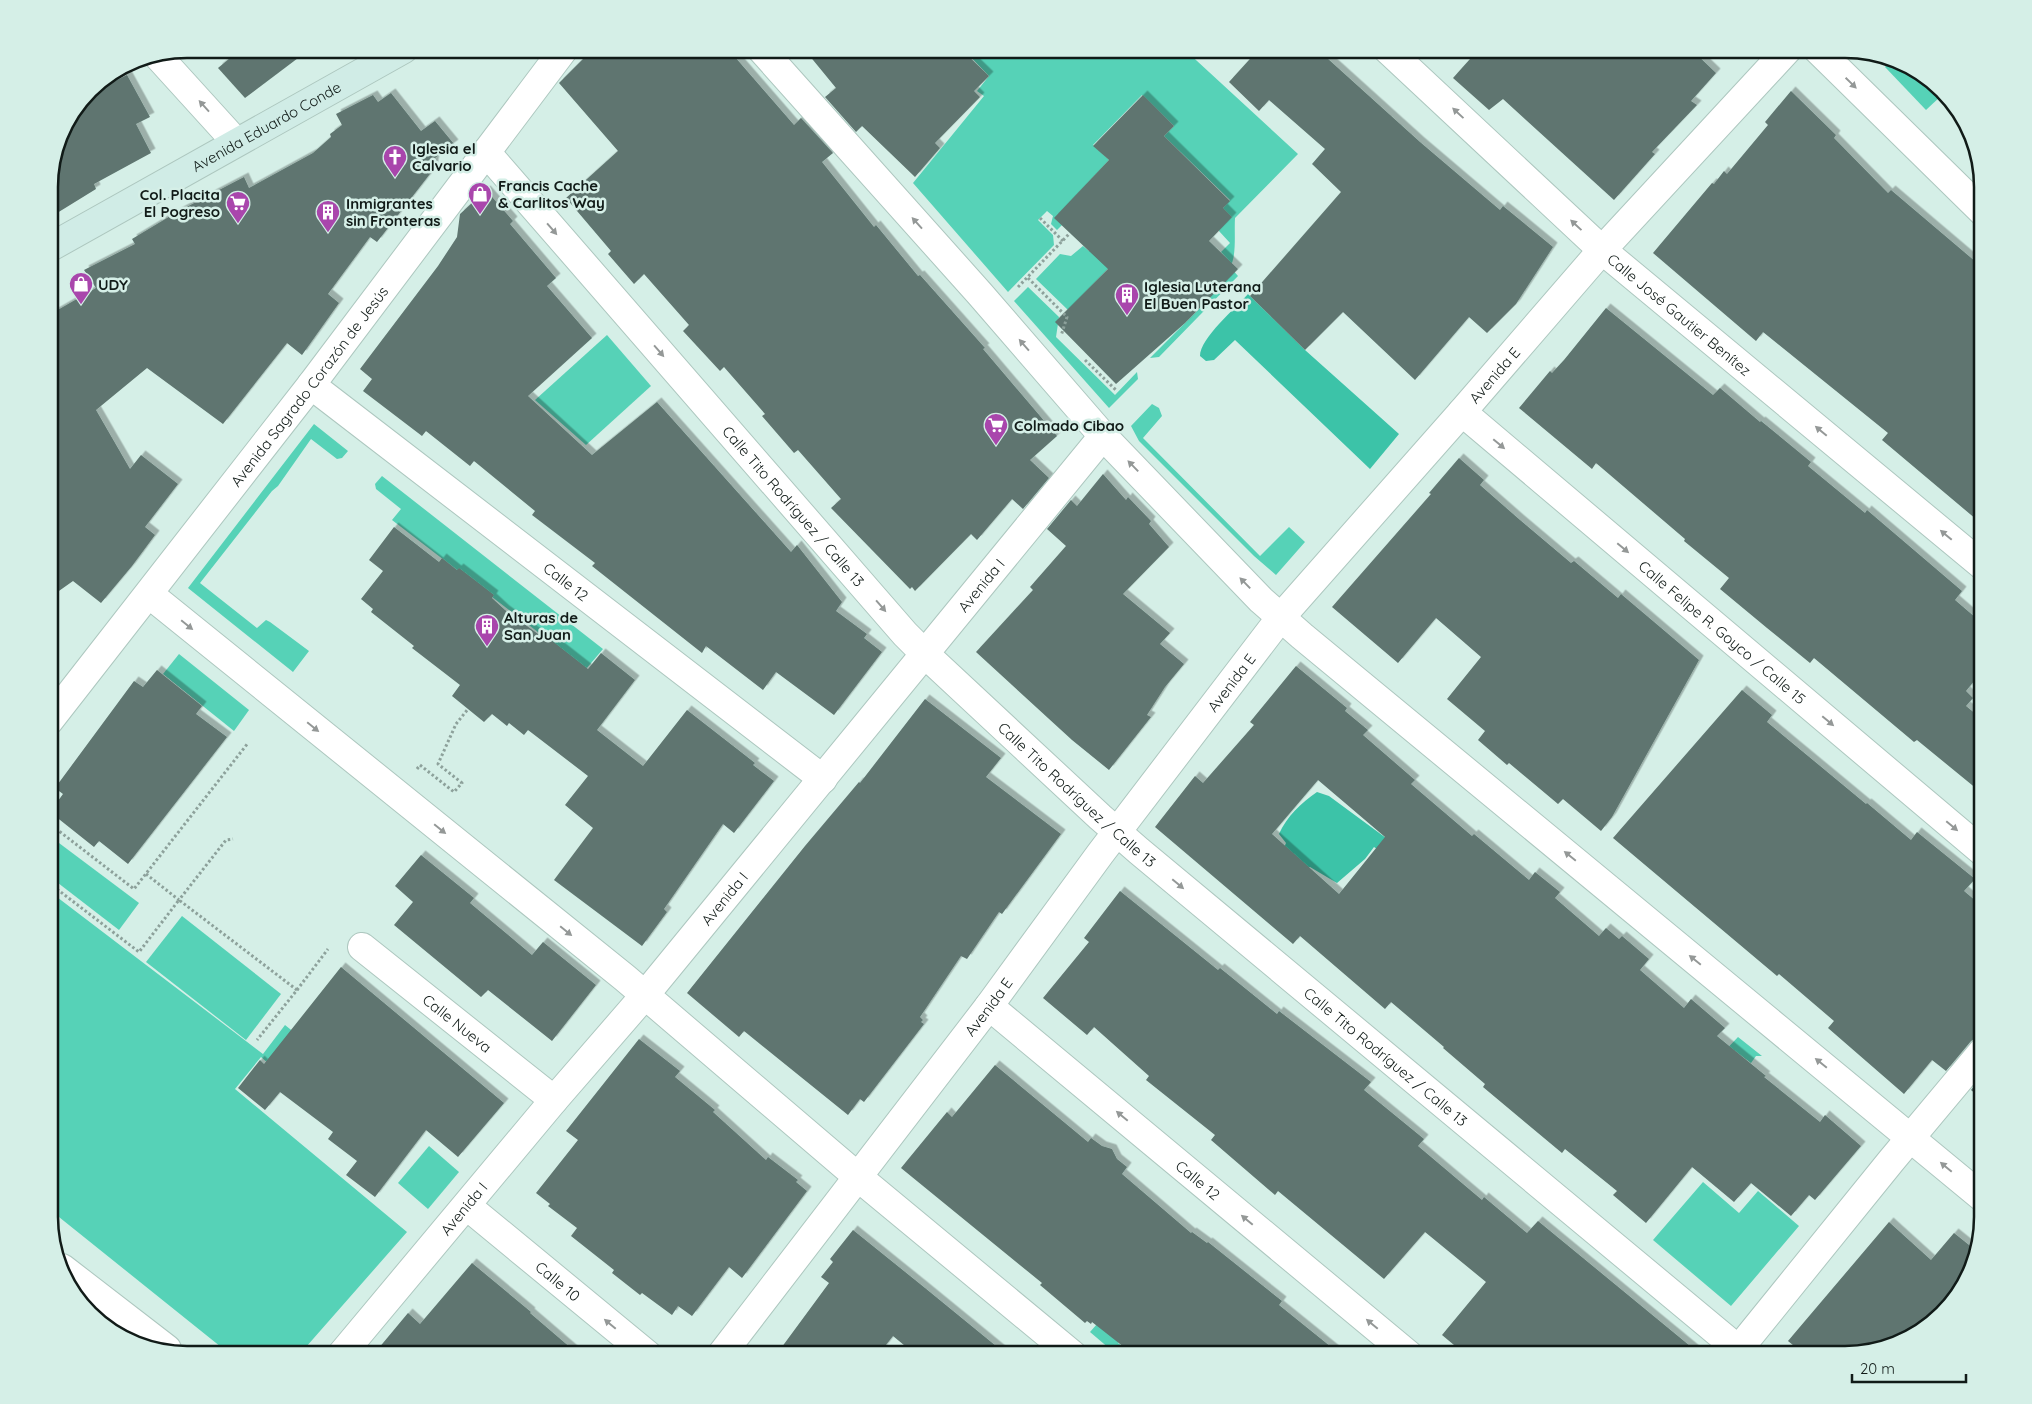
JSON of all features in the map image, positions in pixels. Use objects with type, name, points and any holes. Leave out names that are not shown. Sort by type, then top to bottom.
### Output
[{"type":"street","name":"Avenida Eduardo Conde","points":[[58,243],[388,58]]},
{"type":"street","name":"Avenida Sagrado Corazón de Jesús","points":[[58,710],[311,385],[557,58]]},
{"type":"street","points":[[769,58],[980,294],[1103,436],[1261,600],[1974,1191]]},
{"type":"street","name":"Calle José Gautier Benítez","points":[[1398,58],[1602,250],[1974,559]]},
{"type":"street","name":"Avenida E","points":[[728,1346],[989,1006],[1280,617],[1462,412],[1602,250],[1780,58]]},
{"type":"street","points":[[1825,58],[1974,203]]},
{"type":"street","points":[[162,60],[236,142]]},
{"type":"street","name":"Calle Tito Rodríguez / Calle 13","points":[[486,152],[905,634],[925,654],[1118,832],[1731,1346]]},
{"type":"street","name":"Calle 12","points":[[311,385],[822,779]]},
{"type":"street","name":"Calle Felipe R. Goyco / Calle 15","points":[[1462,412],[1974,844]]},
{"type":"street","name":"Avenida I","points":[[348,1346],[554,1100],[645,995],[1103,436]]},
{"type":"street","points":[[149,594],[645,995],[858,1177],[1062,1346]]},
{"type":"street","name":"Calle Nueva","points":[[362,947],[554,1100]]},
{"type":"street","name":"Calle 12","points":[[989,1006],[1398,1346]]},
{"type":"street","points":[[1745,1346],[1910,1138],[1974,1062]]},
{"type":"street","name":"Calle 10","points":[[467,1206],[637,1346]]},
{"type":"street","points":[[71,1275],[159,1343]]},
{"type":"path","points":[[1040,218],[1063,241]]},
{"type":"path","points":[[1014,291],[1070,234]]},
{"type":"path","points":[[1028,278],[1067,317],[1061,336]]},
{"type":"path","points":[[1082,357],[1117,391]]},
{"type":"path","points":[[412,775],[420,765],[454,792],[462,783],[438,764],[456,724],[468,709]]},
{"type":"path","points":[[58,830],[134,889],[248,742]]},
{"type":"path","points":[[58,890],[139,952],[226,840],[233,839]]},
{"type":"path","points":[[146,874],[297,990]]},
{"type":"path","points":[[257,1040],[329,948]]},
{"type":"green space","points":[[942,58],[956,58],[888,122]]},
{"type":"green space","points":[[972,58],[1194,58],[1298,154],[1235,218],[1234,251],[1232,263],[1230,267],[1238,276],[1159,357],[1150,358],[1207,301],[1231,263],[1221,252],[1230,243],[1219,231],[1223,208],[1230,200],[1164,136],[1174,126],[1142,95],[1093,145],[1109,160],[1055,218],[1062,225],[1057,230],[1051,224],[1053,216],[1047,211],[1038,220],[1053,235],[1054,245],[1008,292],[913,183],[984,96],[977,91],[989,76]]},
{"type":"green space","points":[[1887,64],[1903,71],[1931,89],[1939,97],[1926,110],[1885,67]]},
{"type":"green space","points":[[1114,224],[1134,242],[1068,310],[1036,279],[1060,254],[1071,256],[1083,246],[1089,251]]},
{"type":"green space","points":[[1028,287],[1059,317],[1056,337],[1115,395],[1137,372],[1138,379],[1109,408],[1014,301]]},
{"type":"green space","points":[[1248,294],[1305,350],[1399,434],[1370,469],[1235,340],[1214,360],[1206,361],[1200,356],[1212,332]]},
{"type":"green space","points":[[607,335],[651,386],[586,445],[535,400]]},
{"type":"green space","points":[[1152,404],[1159,408],[1162,416],[1143,438],[1260,556],[1289,527],[1305,542],[1276,575],[1254,556],[1139,441],[1131,426]]},
{"type":"green space","points":[[314,424],[348,451],[342,458],[337,459],[311,439],[278,486],[272,491],[200,583],[257,628],[266,620],[309,651],[293,672],[188,588]]},
{"type":"green space","points":[[382,476],[603,649],[586,669],[392,520],[401,509],[376,489],[375,484]]},
{"type":"green space","points":[[179,654],[249,710],[234,731],[163,674]]},
{"type":"green space","points":[[1317,792],[1329,796],[1386,838],[1383,853],[1374,847],[1365,859],[1337,883],[1310,867],[1302,871],[1281,855],[1286,843],[1279,834],[1282,827],[1295,810]]},
{"type":"green space","points":[[58,842],[139,903],[119,930],[58,883]]},
{"type":"green space","points":[[58,898],[263,1054],[285,1025],[332,1063],[276,1070],[261,1057],[235,1089],[407,1232],[307,1346],[220,1346],[58,1216]]},
{"type":"green space","points":[[182,916],[281,994],[246,1040],[146,962]]},
{"type":"green space","points":[[1738,1037],[1762,1056],[1756,1056],[1751,1063],[1735,1051],[1718,1058]]},
{"type":"green space","points":[[429,1146],[459,1172],[428,1209],[398,1183]]},
{"type":"green space","points":[[1703,1182],[1739,1213],[1758,1191],[1799,1226],[1731,1306],[1653,1240]]},
{"type":"green space","points":[[1141,1274],[1118,1343],[1122,1346],[1106,1346],[1090,1332]]},
{"type":"building","points":[[230,58],[298,58],[245,98],[218,68]]},
{"type":"building","points":[[584,58],[736,58],[794,125],[801,118],[833,153],[822,162],[874,227],[876,225],[918,276],[920,275],[985,348],[983,349],[1057,436],[1030,460],[1049,478],[1023,509],[1012,499],[977,540],[971,534],[915,591],[912,587],[910,589],[831,508],[841,499],[798,450],[794,453],[762,416],[765,414],[724,367],[720,371],[683,331],[689,325],[644,274],[634,284],[608,254],[611,251],[566,198],[618,151],[559,83]]},
{"type":"building","points":[[811,58],[970,58],[989,76],[974,91],[980,97],[935,143],[940,148],[915,177],[862,126],[856,132],[825,97],[836,88]]},
{"type":"building","points":[[1251,58],[1327,58],[1420,142],[1500,210],[1503,206],[1553,247],[1516,304],[1487,333],[1469,317],[1415,380],[1343,312],[1305,350],[1250,296],[1341,192],[1312,164],[1325,149],[1269,100],[1259,111],[1229,82]]},
{"type":"building","points":[[1471,58],[1700,58],[1716,73],[1691,101],[1697,105],[1652,152],[1655,154],[1614,200],[1503,99],[1489,110],[1453,78]]},
{"type":"building","points":[[127,75],[150,117],[136,124],[151,153],[94,184],[96,189],[58,212],[59,170],[64,145],[71,129],[79,115],[95,95],[114,80],[115,81]]},
{"type":"building","points":[[1791,91],[1836,135],[1834,138],[1888,193],[1891,190],[1974,260],[1974,517],[1882,440],[1888,433],[1763,332],[1756,341],[1653,253],[1712,183],[1714,184],[1724,171],[1727,174],[1768,125],[1765,122]]},
{"type":"building","points":[[391,93],[421,131],[435,121],[454,144],[435,158],[433,170],[377,242],[370,237],[328,294],[339,303],[302,355],[287,343],[223,424],[147,368],[96,410],[130,469],[141,455],[178,484],[145,527],[155,535],[101,603],[73,581],[58,592],[58,310],[96,288],[84,270],[135,244],[132,239],[177,212],[244,177],[249,188],[313,153],[331,137],[330,134],[342,125],[336,114],[373,95],[378,102]]},
{"type":"building","points":[[1143,95],[1174,126],[1164,136],[1230,201],[1223,208],[1232,217],[1209,241],[1238,269],[1185,323],[1116,384],[1055,322],[1108,269],[1054,218],[1109,160],[1093,146]]},
{"type":"building","points":[[486,190],[513,221],[510,224],[556,278],[547,286],[592,338],[528,396],[592,455],[657,402],[791,552],[797,545],[842,602],[836,611],[867,634],[864,638],[882,652],[834,715],[776,672],[763,690],[706,646],[702,653],[592,566],[595,563],[532,515],[535,511],[474,461],[470,466],[426,431],[422,436],[363,391],[372,379],[360,369],[438,266],[457,237],[460,214]]},
{"type":"building","points":[[1606,308],[1713,395],[1720,388],[1811,462],[1808,466],[1865,513],[1867,510],[1962,591],[1955,600],[1974,616],[1974,681],[1966,691],[1973,698],[1966,706],[1974,713],[1974,787],[1917,740],[1914,742],[1814,658],[1810,663],[1720,589],[1729,578],[1596,463],[1592,469],[1519,408],[1550,371],[1552,373]]},
{"type":"building","points":[[1459,458],[1484,480],[1480,485],[1571,563],[1574,561],[1618,598],[1621,594],[1699,660],[1612,817],[1601,831],[1563,799],[1558,804],[1478,740],[1485,731],[1447,699],[1481,657],[1436,618],[1398,663],[1332,607],[1431,494],[1429,493]]},
{"type":"building","points":[[1103,474],[1126,500],[1128,497],[1151,521],[1149,524],[1169,547],[1123,594],[1170,633],[1160,644],[1184,664],[1165,687],[1147,715],[1151,717],[1109,770],[1072,740],[976,652],[1033,590],[1030,587],[1066,546],[1047,529],[1071,500],[1077,506]]},
{"type":"building","points":[[394,527],[439,562],[442,558],[457,570],[459,568],[494,595],[492,598],[505,610],[549,642],[551,640],[588,669],[601,653],[635,680],[597,730],[643,766],[687,710],[755,763],[753,765],[774,781],[734,833],[723,824],[664,909],[667,912],[642,946],[554,880],[593,828],[565,805],[588,776],[528,730],[524,735],[509,723],[507,726],[492,714],[484,722],[452,696],[460,685],[412,648],[414,646],[371,612],[373,609],[361,599],[383,571],[369,560]]},
{"type":"building","points":[[1296,666],[1347,708],[1345,711],[1368,730],[1363,735],[1415,780],[1411,784],[1472,836],[1474,834],[1529,880],[1535,872],[1560,892],[1555,898],[1599,936],[1606,928],[1619,939],[1622,936],[1649,959],[1640,970],[1684,1008],[1691,999],[1725,1028],[1717,1036],[1766,1076],[1764,1077],[1820,1122],[1825,1115],[1861,1146],[1815,1200],[1809,1195],[1791,1216],[1751,1183],[1734,1202],[1692,1167],[1646,1223],[1613,1195],[1617,1191],[1565,1149],[1562,1153],[1526,1123],[1483,1087],[1485,1084],[1391,1002],[1385,1009],[1300,936],[1293,944],[1155,827],[1195,776],[1203,783],[1254,725],[1250,722]],"holes":[[[1318,780],[1385,837],[1339,894],[1272,834]]]},
{"type":"building","points":[[157,670],[202,706],[196,714],[227,737],[128,864],[99,841],[94,847],[58,818],[58,801],[63,794],[58,790],[58,784],[134,681],[143,687]]},
{"type":"building","points":[[1742,690],[1772,715],[1767,722],[1866,804],[1911,840],[1917,832],[1974,878],[1964,891],[1974,899],[1974,1039],[1946,1071],[1932,1060],[1904,1094],[1828,1028],[1834,1021],[1779,974],[1777,976],[1613,838]]},
{"type":"building","points":[[925,699],[1001,758],[986,777],[1061,834],[1002,914],[999,912],[967,959],[961,956],[920,1017],[923,1020],[921,1022],[924,1024],[864,1102],[860,1099],[848,1115],[744,1031],[739,1037],[687,993],[805,846],[860,783]]},
{"type":"building","points":[[421,855],[474,898],[470,903],[532,955],[543,942],[596,985],[552,1041],[488,990],[481,997],[394,925],[413,902],[395,886]]},
{"type":"building","points":[[1120,891],[1218,970],[1220,968],[1277,1014],[1279,1011],[1371,1082],[1364,1090],[1424,1139],[1418,1146],[1482,1200],[1484,1197],[1527,1233],[1538,1221],[1690,1346],[1455,1346],[1442,1335],[1486,1282],[1425,1232],[1384,1279],[1278,1191],[1275,1195],[1211,1140],[1215,1135],[1146,1080],[1149,1076],[1094,1027],[1087,1035],[1043,998],[1089,942],[1084,938]]},
{"type":"building","points":[[341,967],[504,1103],[458,1157],[426,1130],[375,1197],[346,1175],[357,1161],[328,1139],[333,1132],[280,1092],[265,1110],[238,1088],[260,1060],[264,1064]]},
{"type":"building","points":[[639,1039],[680,1071],[675,1077],[715,1110],[713,1112],[766,1160],[768,1157],[798,1180],[796,1182],[807,1191],[742,1278],[729,1267],[692,1316],[678,1306],[672,1315],[642,1293],[640,1295],[612,1273],[614,1270],[571,1236],[577,1228],[548,1206],[550,1204],[536,1193],[578,1140],[566,1131]]},
{"type":"building","points":[[995,1065],[1088,1142],[1091,1138],[1102,1146],[1112,1149],[1117,1159],[1127,1167],[1122,1174],[1191,1233],[1208,1242],[1282,1301],[1279,1305],[1330,1346],[1123,1346],[1092,1322],[1091,1324],[1087,1321],[1085,1323],[1040,1285],[1042,1283],[901,1168],[947,1112],[952,1117]]},
{"type":"building","points":[[1889,1222],[1931,1260],[1954,1233],[1971,1246],[1961,1275],[1943,1303],[1917,1325],[1895,1337],[1879,1342],[1846,1346],[1794,1346],[1788,1341]]},
{"type":"building","points":[[853,1230],[996,1346],[905,1346],[893,1336],[885,1346],[783,1346],[829,1283],[821,1277],[833,1262],[830,1259]]},
{"type":"building","points":[[472,1263],[568,1346],[380,1346],[408,1313],[420,1324]]},
{"type":"place","name":"Iglesia el Calvario","points":[[395,178]]},
{"type":"place","name":"Francis Cache & Carlitos Way","points":[[480,215]]},
{"type":"place","name":"Col. Placita El Pogreso","points":[[238,224]]},
{"type":"place","name":"Inmigrantes sin Fronteras","points":[[328,233]]},
{"type":"place","name":"UDY","points":[[81,305]]},
{"type":"place","name":"Iglesia Luterana El Buen Pastor","points":[[1127,316]]},
{"type":"place","name":"Colmado Cibao","points":[[996,446]]},
{"type":"place","name":"Alturas de San Juan","points":[[487,647]]}]
